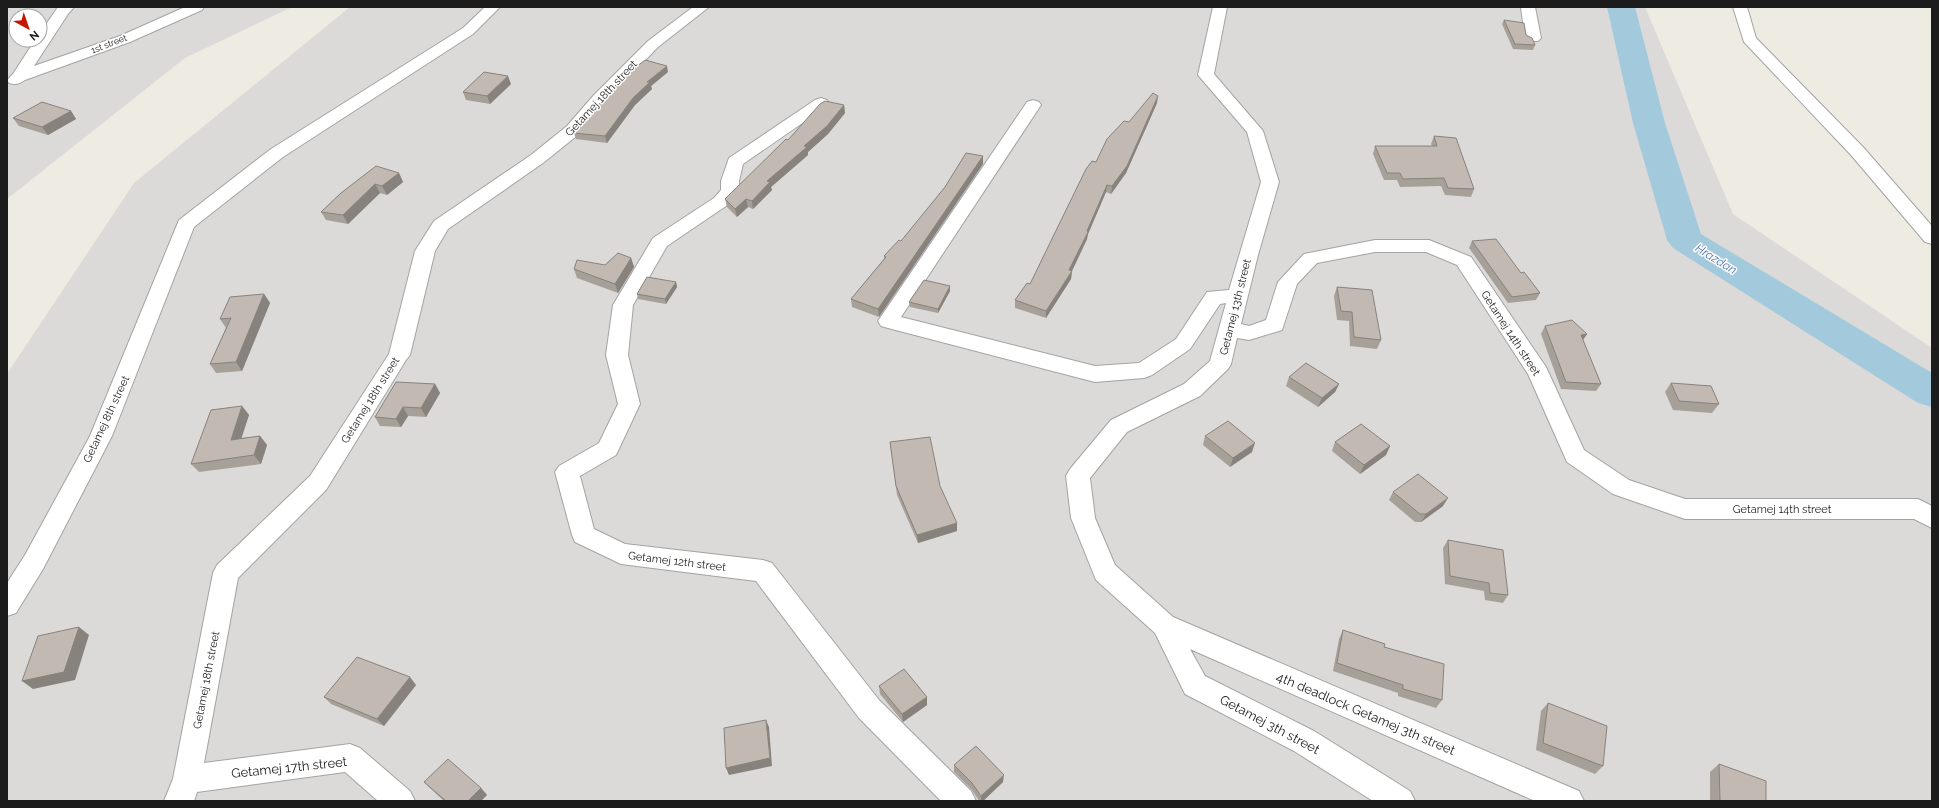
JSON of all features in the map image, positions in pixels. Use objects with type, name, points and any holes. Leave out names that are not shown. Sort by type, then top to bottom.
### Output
[{"type":"street","points":[[13,81],[62,11],[67,7]]},
{"type":"street","name":"1st street","points":[[13,81],[125,39],[197,7]]},
{"type":"street","name":"Getamej 8th street","points":[[7,605],[34,562],[101,436],[186,224],[277,153],[468,31],[493,7]]},
{"type":"street","name":"Getamej 18th street","points":[[183,790],[226,573],[318,483],[399,355],[425,251],[441,225],[537,159],[573,130],[600,98],[653,44],[702,7]]},
{"type":"street","name":"Getamej 13th street","points":[[1164,625],[1105,572],[1083,518],[1078,476],[1119,426],[1192,390],[1220,364],[1237,296],[1270,182],[1255,131],[1206,75],[1220,7]]},
{"type":"street","points":[[1528,7],[1533,38]]},
{"type":"street","points":[[1740,7],[1749,39],[1857,150],[1932,238]]},
{"type":"street","name":"Getamej 12th street","points":[[821,103],[735,162],[730,181],[730,192],[720,202],[660,242],[623,305],[617,355],[629,404],[608,449],[567,472],[584,535],[615,551],[621,554],[763,571],[869,709],[961,801]]},
{"type":"street","points":[[1033,105],[888,321],[1095,374],[1144,370],[1183,344],[1214,297],[1237,296]]},
{"type":"street","name":"Getamej 14th street","points":[[1229,329],[1248,333],[1274,325],[1288,282],[1311,258],[1375,246],[1429,246],[1464,261],[1538,372],[1574,456],[1621,487],[1685,509],[1918,509],[1932,518]]},
{"type":"street","name":"Getamej 3th street","points":[[1164,625],[1196,685],[1304,741],[1400,801]]},
{"type":"street","name":"4th deadlock Getamej 3th street","points":[[1164,625],[1569,801]]},
{"type":"street","name":"Getamej 17th street","points":[[183,790],[350,758],[400,801]]},
{"type":"shaded area","points":[[7,7],[292,7],[185,58],[7,199]]},
{"type":"shaded area","points":[[350,7],[1645,7],[1733,214],[1932,348],[1932,801],[7,801],[7,374],[134,183]]},
{"type":"building","points":[[1504,20],[1524,23],[1526,35],[1532,38],[1535,45],[1515,44]]},
{"type":"building","points":[[645,60],[667,66],[647,82],[650,82],[633,98],[605,136],[574,133],[622,78]]},
{"type":"building","points":[[484,72],[508,76],[487,96],[463,92]]},
{"type":"building","points":[[1153,93],[1158,96],[1127,166],[1112,186],[1107,185],[1087,231],[1088,232],[1069,270],[1072,271],[1046,311],[1015,300],[1027,283],[1030,284],[1086,169],[1092,161],[1096,162],[1107,139],[1124,121],[1129,122]]},
{"type":"building","points":[[825,101],[844,105],[827,126],[804,146],[807,147],[767,181],[770,182],[752,201],[746,199],[735,209],[725,199],[786,139],[788,140],[820,104]]},
{"type":"building","points":[[42,102],[71,111],[42,127],[13,118]]},
{"type":"building","points":[[1434,136],[1456,138],[1474,189],[1448,188],[1444,178],[1403,179],[1400,173],[1387,173],[1375,146],[1437,146]]},
{"type":"building","points":[[966,153],[983,156],[878,309],[851,299],[886,257],[884,256],[899,240],[901,241],[945,187]]},
{"type":"building","points":[[376,166],[399,173],[382,186],[375,184],[343,215],[321,212],[341,193]]},
{"type":"building","points":[[1496,239],[1521,273],[1524,272],[1540,293],[1512,297],[1472,241]]},
{"type":"building","points":[[618,253],[631,258],[615,284],[574,269],[577,260],[605,265]]},
{"type":"building","points":[[647,277],[676,282],[665,299],[637,294]]},
{"type":"building","points":[[924,280],[950,286],[938,309],[909,302]]},
{"type":"building","points":[[1337,287],[1372,290],[1381,340],[1354,337],[1352,312],[1341,311]]},
{"type":"building","points":[[264,294],[236,362],[210,364],[231,318],[220,319],[230,297]]},
{"type":"building","points":[[1572,320],[1587,334],[1581,335],[1601,384],[1566,382],[1545,326]]},
{"type":"building","points":[[1306,363],[1339,384],[1322,398],[1289,377]]},
{"type":"building","points":[[396,382],[435,384],[421,408],[403,407],[396,419],[375,417]]},
{"type":"building","points":[[1671,383],[1711,386],[1719,404],[1679,401]]},
{"type":"building","points":[[242,406],[231,440],[260,436],[254,455],[191,464],[211,410]]},
{"type":"building","points":[[1228,421],[1255,443],[1233,458],[1205,436]]},
{"type":"building","points":[[1361,424],[1390,446],[1364,465],[1335,442]]},
{"type":"building","points":[[930,437],[940,486],[957,523],[917,535],[896,486],[890,442]]},
{"type":"building","points":[[1418,474],[1448,498],[1426,514],[1420,514],[1393,492]]},
{"type":"building","points":[[1448,540],[1503,550],[1508,595],[1490,593],[1489,583],[1450,576]]},
{"type":"building","points":[[79,627],[64,672],[22,681],[38,636]]},
{"type":"building","points":[[1343,630],[1385,644],[1384,647],[1444,664],[1442,700],[1403,689],[1403,685],[1337,663]]},
{"type":"building","points":[[357,657],[410,677],[377,719],[324,697]]},
{"type":"building","points":[[904,669],[927,697],[902,714],[879,686]]},
{"type":"building","points":[[1548,703],[1607,726],[1603,766],[1543,743]]},
{"type":"building","points":[[766,720],[770,758],[726,768],[724,728]]},
{"type":"building","points":[[976,746],[1004,775],[981,796],[972,783],[954,765]]},
{"type":"building","points":[[448,759],[481,788],[468,801],[446,801],[424,782]]},
{"type":"building","points":[[1719,764],[1766,781],[1766,801],[1720,801]]},
{"type":"waterway","name":"Hrazdan","points":[[1621,7],[1649,123],[1685,240],[1932,392]]}]
